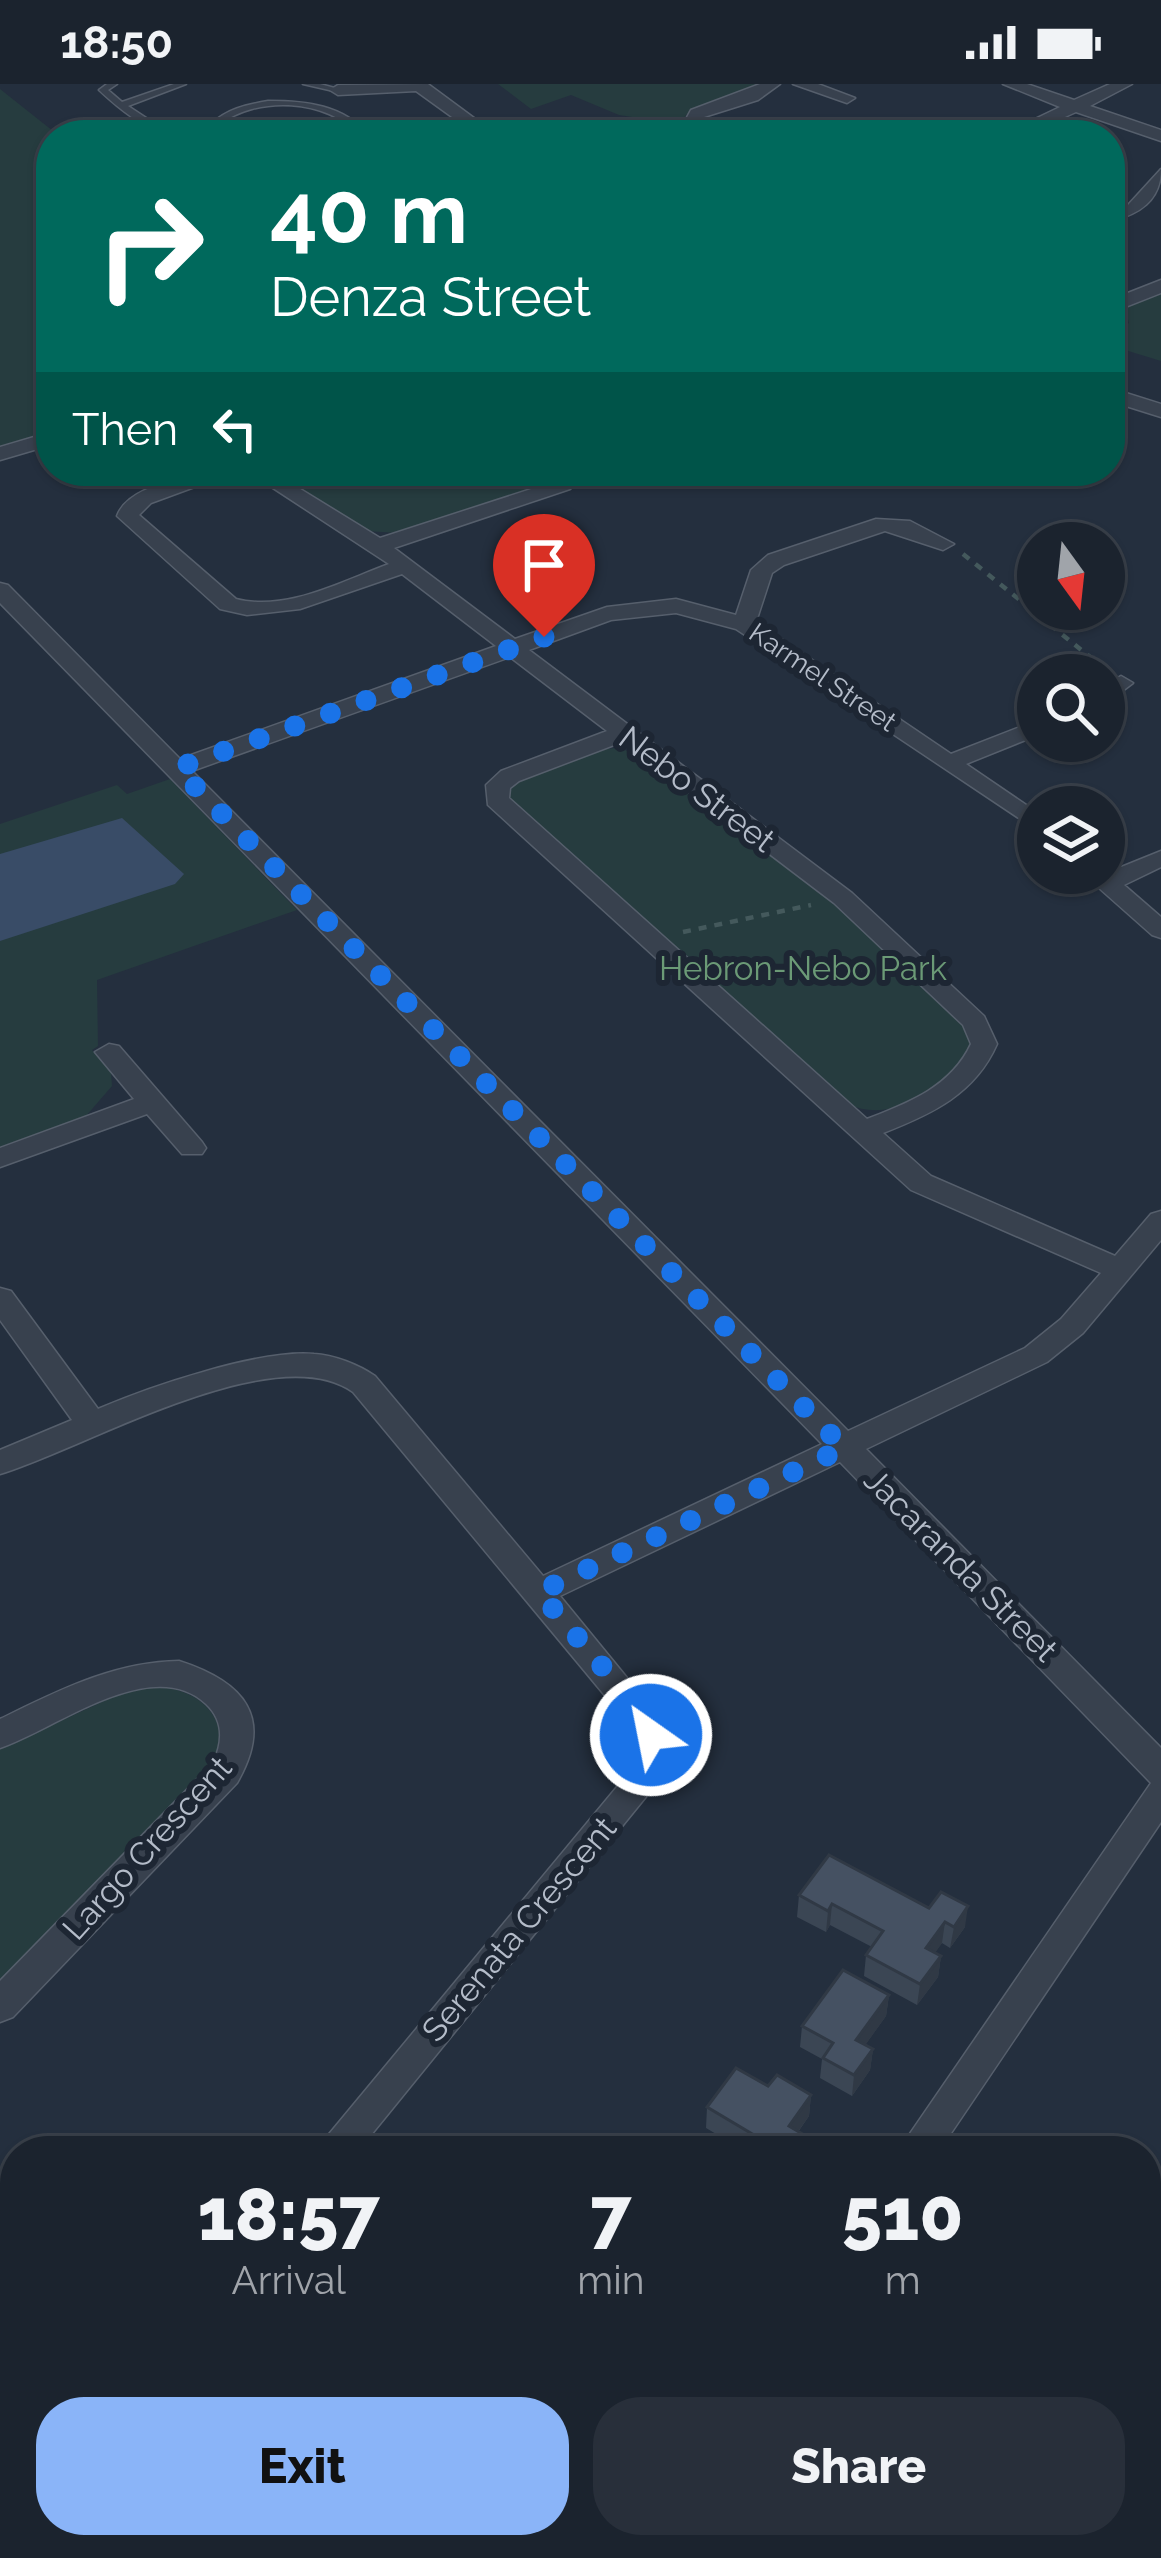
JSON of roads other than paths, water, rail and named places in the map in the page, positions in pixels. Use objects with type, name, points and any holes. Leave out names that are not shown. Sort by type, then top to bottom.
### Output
[{"type":"street","points":[[694,120],[697,114],[752,96],[772,84]]},
{"type":"street","points":[[801,84],[847,98]]},
{"type":"street","points":[[1011,84],[1116,120]]},
{"type":"street","points":[[1045,120],[1124,84]]},
{"type":"street","points":[[338,90],[420,86],[467,120]]},
{"type":"street","points":[[1125,123],[1161,136]]},
{"type":"street","points":[[1125,212],[1134,209],[1161,174]]},
{"type":"street","points":[[1134,209],[1161,220]]},
{"type":"street","points":[[1125,302],[1161,286]]},
{"type":"street","points":[[1136,403],[1161,394]]},
{"type":"street","points":[[1125,399],[1161,411]]},
{"type":"street","points":[[0,454],[36,443]]},
{"type":"street","points":[[183,486],[144,499],[131,507],[128,516],[228,604],[272,610],[405,566]]},
{"type":"street","name":"Nebo Street","points":[[281,486],[378,546],[843,898],[974,1022],[983,1037],[976,1061],[936,1100],[861,1131]]},
{"type":"street","points":[[378,546],[557,486]]},
{"type":"street","points":[[744,624],[762,570],[776,560],[884,524],[902,526],[944,544]]},
{"type":"street","name":"Jacaranda Street","points":[[0,590],[1161,1773]]},
{"type":"street","name":"Karmel Street","points":[[177,768],[607,614],[640,608],[695,609],[744,624],[1017,809]]},
{"type":"street","points":[[622,733],[510,776],[498,784],[495,795],[929,1189],[1120,1270]]},
{"type":"street","points":[[951,762],[1017,735]]},
{"type":"street","points":[[1125,870],[1161,858]]},
{"type":"street","points":[[1119,894],[1161,930]]},
{"type":"street","points":[[109,1052],[192,1148]]},
{"type":"street","points":[[0,1158],[152,1102]]},
{"type":"street","points":[[539,1592],[1036,1355],[1072,1326],[1161,1221]]},
{"type":"street","points":[[0,1298],[92,1424]]},
{"type":"street","name":"Serenata Crescent","points":[[0,1463],[127,1409],[267,1367],[300,1362],[334,1368],[364,1384],[640,1711],[651,1735],[649,1765],[641,1782],[346,2136]]},
{"type":"street","name":"Largo Crescent","points":[[0,1734],[121,1679],[160,1672],[196,1679],[212,1688],[231,1708],[239,1734],[225,1773],[0,2006]]},
{"type":"street","points":[[927,2136],[1161,1794]]},
{"type":"lane","points":[[113,84],[103,90],[144,120]]},
{"type":"lane","points":[[121,105],[182,84]]},
{"type":"lane","points":[[307,84],[338,90]]},
{"type":"lane","points":[[216,120],[236,111],[291,101],[352,120]]},
{"type":"water","points":[[122,818],[184,874],[175,884],[0,941],[0,854]]},
{"type":"park label","name":"Hebron-Nebo Park","points":[[803,968]]}]
